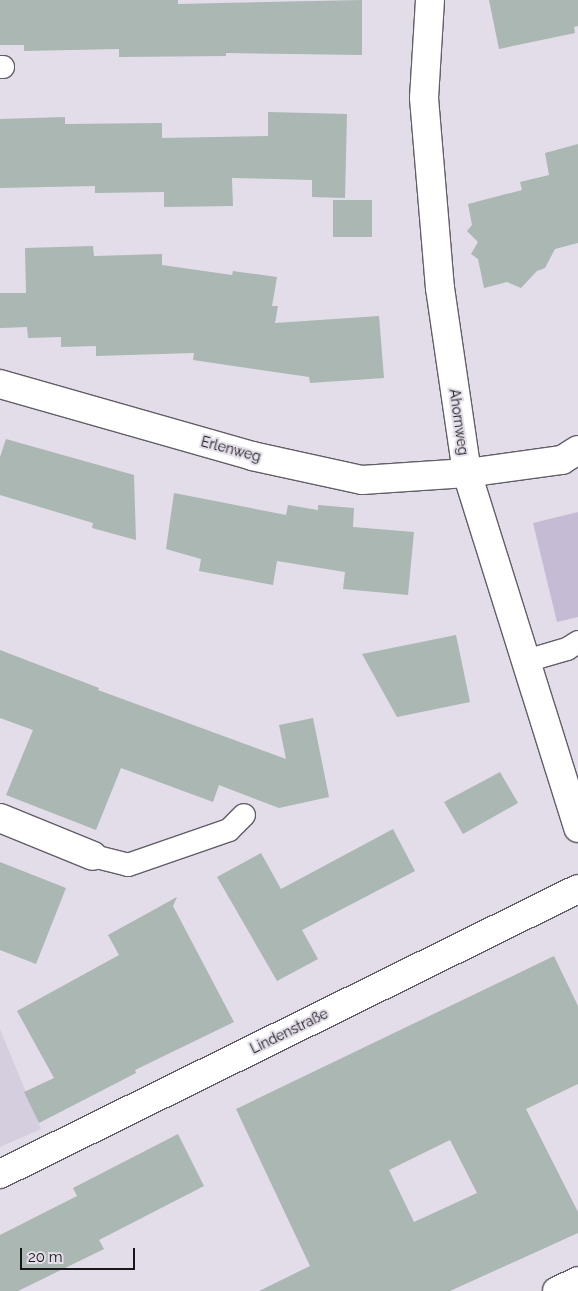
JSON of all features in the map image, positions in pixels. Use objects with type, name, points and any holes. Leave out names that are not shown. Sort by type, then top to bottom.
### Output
[{"type":"street","name":"Ahornweg","points":[[430,0],[424,98],[440,288],[467,473],[578,828]]},
{"type":"street","name":"Erlenweg","points":[[0,384],[252,456],[362,480],[467,473],[562,460],[578,450]]},
{"type":"street","points":[[0,818],[94,856]]},
{"type":"street","name":"Lindenstraße","points":[[0,1174],[578,889]]},
{"type":"street","points":[[557,1291],[578,1281]]},
{"type":"lane","points":[[526,661],[567,649],[578,642]]},
{"type":"lane","points":[[94,856],[128,866],[229,830],[244,815]]},
{"type":"shaded area","points":[[578,512],[578,617],[557,622],[533,523]]},
{"type":"shaded area","points":[[0,1029],[41,1129],[0,1147]]},
{"type":"building","points":[[0,0],[178,0],[178,4],[362,0],[362,55],[226,53],[226,56],[119,57],[119,49],[24,51],[24,45],[0,45]]},
{"type":"building","points":[[489,0],[578,0],[578,26],[574,27],[575,33],[499,49]]},
{"type":"building","points":[[268,112],[347,114],[345,198],[312,197],[312,180],[232,178],[233,206],[164,207],[164,192],[95,193],[95,186],[0,188],[0,119],[65,117],[65,124],[162,123],[162,138],[268,136]]},
{"type":"building","points":[[578,144],[578,243],[555,249],[545,268],[537,271],[521,288],[507,282],[484,288],[478,259],[471,254],[478,242],[467,231],[472,225],[468,204],[522,190],[520,182],[549,175],[545,153]]},
{"type":"building","points":[[333,200],[372,200],[372,237],[333,237]]},
{"type":"building","points":[[93,246],[94,256],[162,254],[162,265],[232,275],[233,271],[277,277],[272,306],[278,306],[275,323],[379,316],[384,378],[310,383],[309,377],[193,360],[194,353],[96,356],[96,346],[61,347],[61,337],[28,338],[27,327],[0,328],[0,293],[26,293],[25,248]]},
{"type":"building","points":[[6,439],[134,475],[136,540],[92,528],[93,523],[0,495],[0,457]]},
{"type":"building","points":[[174,493],[286,515],[288,505],[318,510],[318,505],[354,508],[353,527],[414,532],[408,595],[343,589],[345,572],[277,561],[273,585],[199,571],[201,559],[166,549]]},
{"type":"building","points":[[456,635],[470,702],[397,717],[362,654]]},
{"type":"building","points":[[0,650],[99,688],[98,690],[286,759],[279,725],[313,718],[329,797],[279,808],[219,785],[213,802],[121,768],[96,830],[6,795],[33,730],[0,718]]},
{"type":"building","points":[[500,772],[518,803],[463,834],[444,802]]},
{"type":"building","points":[[393,829],[415,871],[302,930],[318,959],[277,981],[217,877],[261,853],[281,889]]},
{"type":"building","points":[[0,862],[66,888],[36,964],[0,950]]},
{"type":"building","points":[[177,897],[173,906],[234,1022],[135,1070],[136,1073],[39,1123],[24,1092],[54,1078],[17,1011],[119,955],[108,935]]},
{"type":"building","points":[[554,956],[578,1006],[578,1084],[526,1109],[578,1212],[578,1233],[450,1291],[259,1291],[310,1266],[236,1109]],"holes":[[[450,1140],[477,1193],[414,1222],[389,1170]]]},
{"type":"building","points":[[178,1134],[204,1186],[99,1240],[104,1249],[18,1291],[0,1291],[0,1235],[77,1196],[73,1188]]}]
